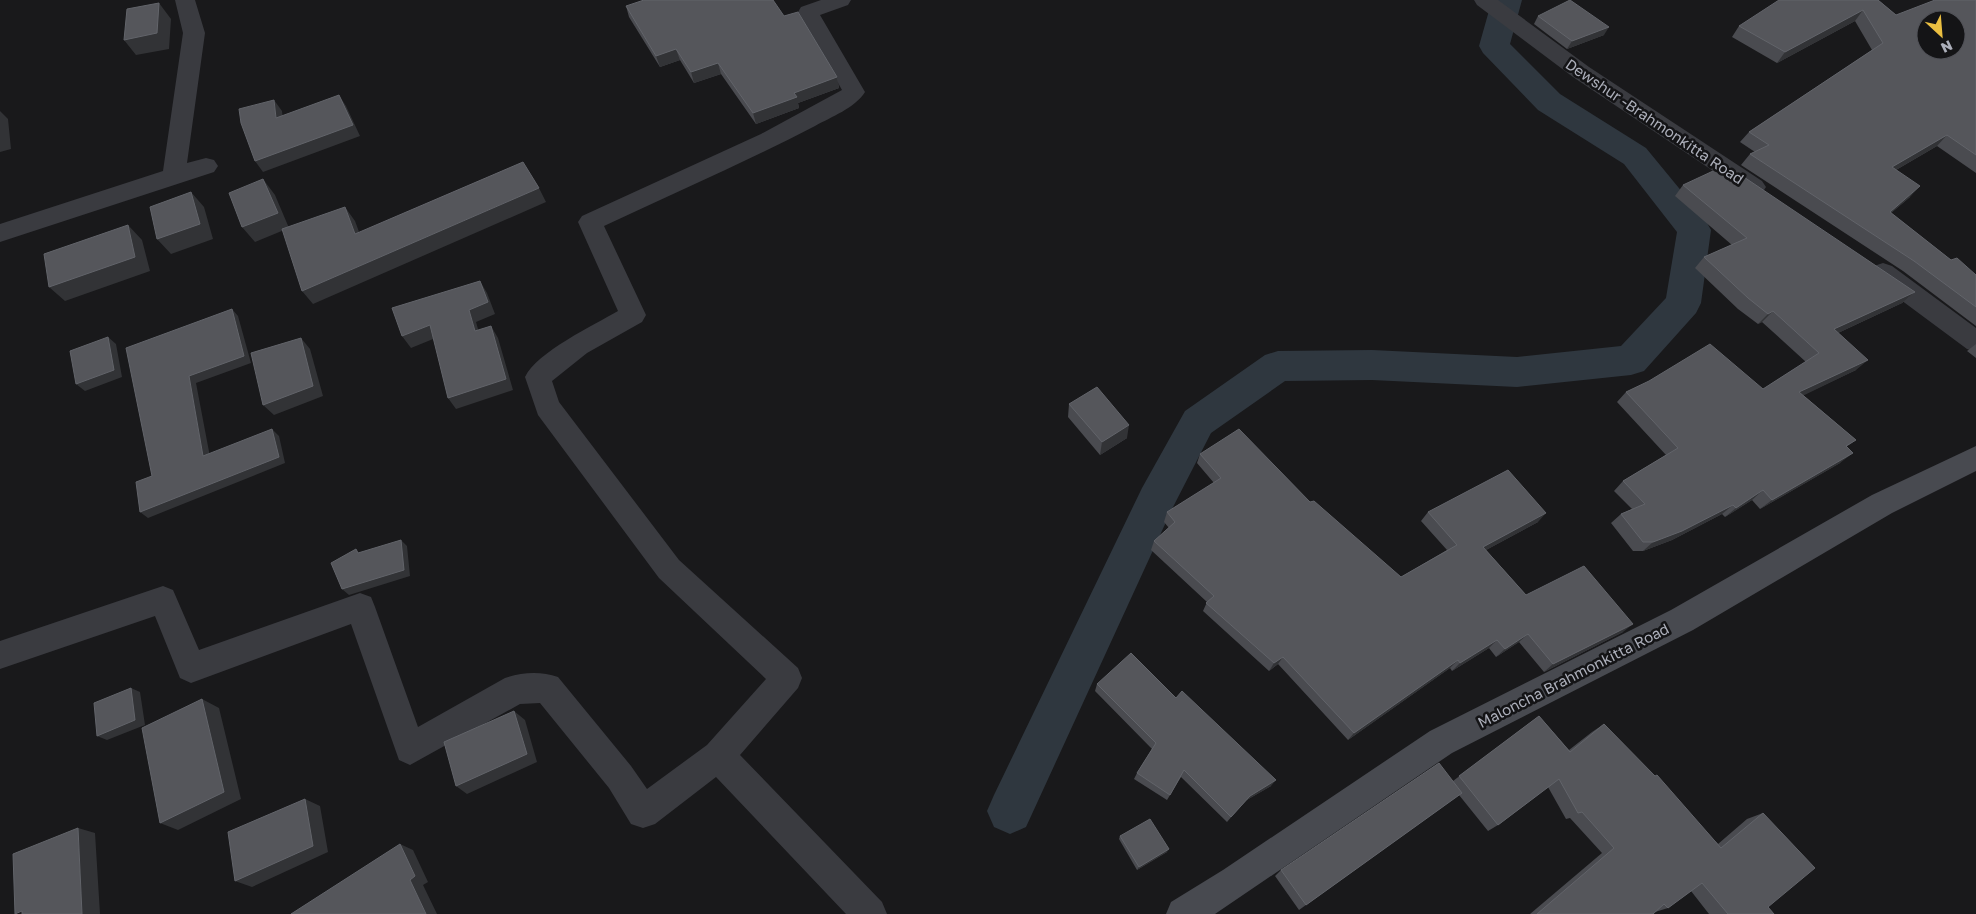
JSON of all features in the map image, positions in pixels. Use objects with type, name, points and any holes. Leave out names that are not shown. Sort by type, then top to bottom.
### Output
[{"type":"street","points":[[174,177],[194,33],[185,0]]},
{"type":"street","points":[[0,655],[163,600],[191,668],[360,607],[410,749],[516,689],[547,688],[620,777],[643,812],[718,756],[787,678],[669,569],[547,407],[538,377],[578,346],[633,315],[590,222],[769,140],[837,104],[854,92],[808,12],[841,0]]},
{"type":"street","name":"Dewshur -Brahmonkitta Road","points":[[1484,0],[1581,72],[1770,198]]},
{"type":"street","points":[[0,233],[206,166]]},
{"type":"street","points":[[1869,264],[1976,342]]},
{"type":"street","name":"Maloncha Brahmonkitta Road","points":[[1183,914],[1235,882],[1441,742],[1682,620],[1882,504],[1976,458]]},
{"type":"street","points":[[718,756],[870,914]]},
{"type":"building","points":[[644,0],[773,0],[784,16],[798,12],[837,77],[794,93],[797,97],[753,113],[718,63],[691,72],[676,49],[656,56],[626,6]]},
{"type":"building","points":[[1570,0],[1609,27],[1572,41],[1538,16]]},
{"type":"building","points":[[1779,0],[1878,0],[1896,15],[1935,0],[1976,0],[1976,155],[1947,135],[1892,167],[1920,186],[1890,212],[1951,260],[1957,258],[1976,275],[1976,307],[1914,261],[1750,154],[1769,145],[1749,132],[1883,43],[1863,10],[1785,52],[1739,26]]},
{"type":"building","points":[[159,3],[157,33],[124,40],[127,9]]},
{"type":"building","points":[[339,95],[353,125],[255,161],[241,123],[239,109],[274,100],[276,118]]},
{"type":"building","points":[[523,162],[539,188],[302,291],[282,229],[345,207],[355,234]]},
{"type":"building","points":[[1726,165],[1915,292],[1834,329],[1868,360],[1799,392],[1856,440],[1846,446],[1853,453],[1772,500],[1763,490],[1736,508],[1733,505],[1682,531],[1653,542],[1643,542],[1621,514],[1645,504],[1623,481],[1678,448],[1626,392],[1649,381],[1710,344],[1763,389],[1819,353],[1773,311],[1768,314],[1748,298],[1704,257],[1747,238],[1683,185]]},
{"type":"building","points":[[263,179],[278,213],[242,227],[229,193]]},
{"type":"building","points":[[191,192],[200,224],[157,239],[150,207]]},
{"type":"building","points":[[128,225],[135,257],[49,287],[44,254]]},
{"type":"building","points":[[480,281],[488,302],[469,310],[475,331],[491,326],[506,379],[448,398],[430,325],[402,336],[392,308]]},
{"type":"building","points":[[232,309],[244,356],[189,376],[203,456],[272,429],[279,457],[140,512],[136,482],[152,476],[126,348]]},
{"type":"building","points":[[108,337],[114,370],[76,384],[70,351]]},
{"type":"building","points":[[301,338],[313,386],[263,405],[251,353]]},
{"type":"building","points":[[1097,387],[1129,425],[1102,442],[1069,404]]},
{"type":"building","points":[[1239,429],[1310,502],[1314,501],[1401,577],[1457,545],[1428,512],[1508,470],[1546,513],[1483,547],[1526,595],[1584,566],[1633,624],[1553,664],[1528,634],[1505,649],[1497,640],[1460,663],[1458,660],[1354,733],[1283,657],[1274,663],[1206,603],[1214,596],[1154,541],[1175,522],[1167,512],[1221,478],[1200,454]]},
{"type":"building","points":[[401,540],[404,570],[342,589],[331,563],[356,549],[358,553]]},
{"type":"building","points":[[1131,653],[1176,698],[1182,691],[1276,780],[1250,796],[1231,817],[1184,770],[1170,795],[1137,773],[1156,743],[1097,684]]},
{"type":"building","points":[[131,688],[135,720],[97,736],[94,703]]},
{"type":"building","points":[[202,699],[224,792],[160,823],[142,728]]},
{"type":"building","points":[[514,711],[527,754],[456,786],[444,742]]},
{"type":"building","points":[[1539,716],[1570,752],[1604,724],[1655,776],[1657,775],[1721,848],[1763,813],[1815,868],[1768,907],[1774,914],[1728,914],[1702,883],[1668,908],[1664,904],[1653,914],[1537,914],[1614,848],[1582,812],[1578,813],[1559,779],[1498,825],[1459,776]]},
{"type":"building","points":[[1439,763],[1462,793],[1306,905],[1281,870]]},
{"type":"building","points":[[305,799],[313,846],[235,881],[228,832]]},
{"type":"building","points":[[1150,819],[1169,849],[1139,867],[1120,836]]},
{"type":"building","points":[[78,828],[82,914],[22,914],[22,911],[15,914],[13,854]]},
{"type":"building","points":[[400,844],[415,876],[410,880],[426,914],[291,914]]},
{"type":"waterway","points":[[1010,811],[1156,500],[1198,422],[1278,366],[1372,365],[1517,372],[1631,360],[1683,303],[1694,230],[1635,156],[1549,102],[1494,46],[1507,0]]}]
